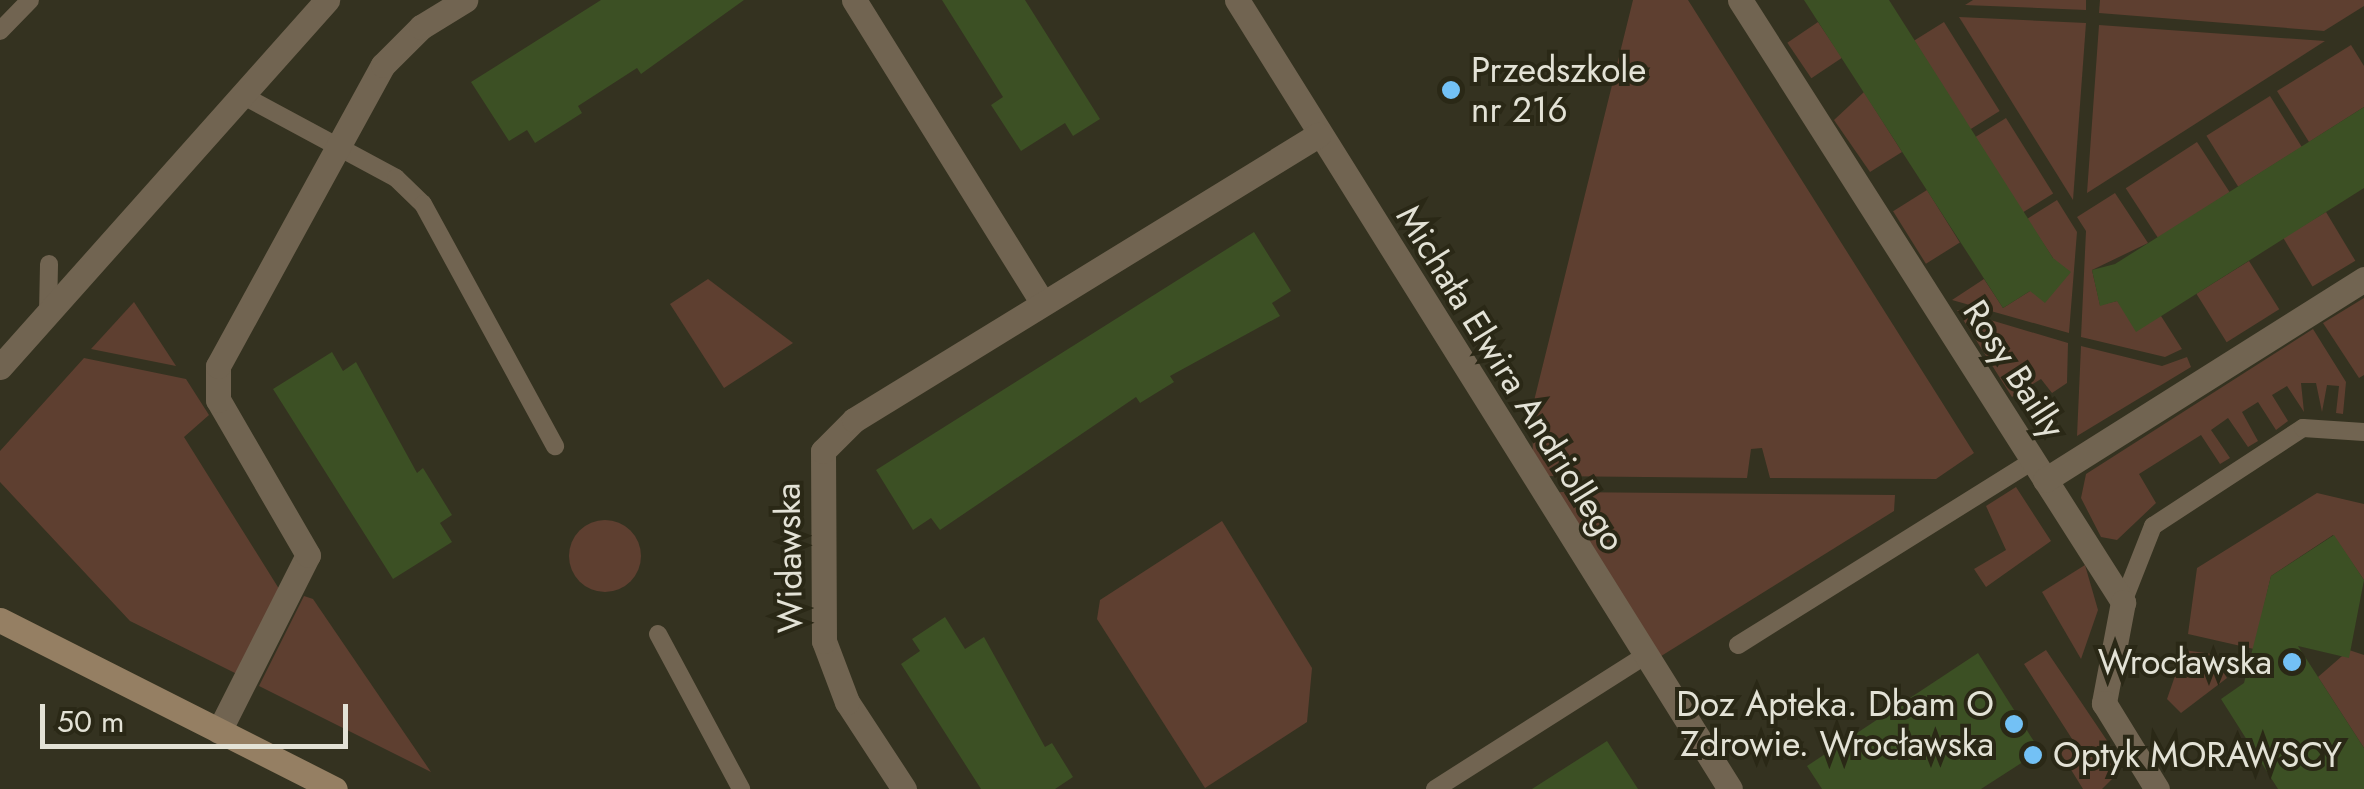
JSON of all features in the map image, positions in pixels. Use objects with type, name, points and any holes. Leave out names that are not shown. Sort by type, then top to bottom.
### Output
[{"type":"street","points":[[0,367],[326,0]]},
{"type":"street","points":[[219,731],[308,555],[218,400],[218,366],[399,45],[465,0]]},
{"type":"street","points":[[854,0],[1042,302]]},
{"type":"street","name":"Michała Elwira Andriollego","points":[[1237,0],[1643,657],[1730,789]]},
{"type":"street","name":"Rosy Bailly","points":[[1740,0],[2123,602]]},
{"type":"street","name":"Widawska","points":[[904,789],[847,702],[824,641],[822,451],[854,420],[1318,135]]},
{"type":"street","points":[[2039,471],[2364,279]]},
{"type":"street","points":[[2123,602],[2104,703],[2157,789]]},
{"type":"street","points":[[0,620],[335,789]]},
{"type":"lane","points":[[0,31],[30,0]]},
{"type":"lane","points":[[242,95],[396,178],[423,204],[554,446]]},
{"type":"lane","points":[[48,313],[49,264]]},
{"type":"lane","points":[[2123,602],[2154,526],[2303,428],[2364,432]]},
{"type":"lane","points":[[1738,645],[2039,471]]},
{"type":"lane","points":[[658,634],[740,789]]},
{"type":"lane","points":[[1435,789],[1643,657]]},
{"type":"shaded area","points":[[1633,0],[1688,0],[1974,453],[1936,479],[1770,478],[1762,448],[1751,449],[1747,478],[1544,476],[1533,461],[1532,409]]},
{"type":"shaded area","points":[[1973,0],[2086,0],[2086,10],[1965,5]]},
{"type":"shaded area","points":[[2100,0],[2364,0],[2364,6],[2324,31],[2099,13]]},
{"type":"shaded area","points":[[1959,17],[2086,23],[2073,200]]},
{"type":"shaded area","points":[[1818,22],[1842,58],[1811,78],[1787,43]]},
{"type":"shaded area","points":[[1944,22],[2000,111],[1970,130],[1914,41]]},
{"type":"shaded area","points":[[2099,25],[2325,41],[2087,193]]},
{"type":"shaded area","points":[[2351,45],[2364,66],[2364,107],[2309,142],[2277,91]]},
{"type":"shaded area","points":[[1864,92],[1902,152],[1870,172],[1834,120]]},
{"type":"shaded area","points":[[2270,96],[2302,147],[2238,187],[2206,136]]},
{"type":"shaded area","points":[[2006,118],[2053,193],[2023,213],[1975,137]]},
{"type":"shaded area","points":[[2197,142],[2230,192],[2158,239],[2126,188]]},
{"type":"shaded area","points":[[1927,190],[1960,243],[1926,264],[1893,211]]},
{"type":"shaded area","points":[[2115,193],[2148,243],[2092,270],[2100,305],[2117,301],[2161,316],[2182,349],[2165,357],[2081,337],[2086,231],[2077,217]]},
{"type":"shaded area","points":[[2057,200],[2077,232],[2069,333],[1952,300],[1984,279],[2003,308],[2030,291],[2053,258],[2027,219]]},
{"type":"shaded area","points":[[2326,212],[2355,261],[2312,287],[2283,238]]},
{"type":"shaded area","points":[[2249,261],[2279,309],[2227,342],[2196,294]]},
{"type":"shaded area","points":[[708,279],[793,343],[724,388],[670,304]]},
{"type":"shaded area","points":[[2364,298],[2364,375],[2359,378],[2323,323]]},
{"type":"shaded area","points":[[134,302],[176,366],[91,349]]},
{"type":"shaded area","points":[[1957,310],[2068,343],[2067,383],[2052,393],[2041,379],[2012,397]]},
{"type":"shaded area","points":[[2313,329],[2346,382],[2343,414],[2336,413],[2339,386],[2327,385],[2322,412],[2316,383],[2301,383],[2304,412],[2287,386],[2272,395],[2288,421],[2276,430],[2258,402],[2242,412],[2258,441],[2248,447],[2228,418],[2211,430],[2230,458],[2220,464],[2201,435],[2139,474],[2156,503],[2117,540],[2101,537],[2081,498],[2086,474]]},
{"type":"shaded area","points":[[2081,346],[2162,366],[2187,357],[2191,367],[2077,436]]},
{"type":"shaded area","points":[[84,358],[186,379],[209,415],[184,437],[281,592],[239,675],[130,621],[0,482],[0,451]]},
{"type":"shaded area","points":[[2016,487],[2051,541],[1986,587],[1974,569],[2006,550],[1986,506]]},
{"type":"shaded area","points":[[2317,493],[2364,504],[2364,580],[2333,535],[2271,576],[2254,649],[2188,634],[2197,568]]},
{"type":"shaded area","points":[[1556,494],[1895,495],[1894,511],[1658,658]]},
{"type":"shaded area","points":[[605,520],[619,522],[631,530],[639,542],[639,570],[631,582],[619,590],[605,592],[591,590],[579,582],[571,570],[569,556],[571,542],[579,530],[591,522]]},
{"type":"shaded area","points":[[1222,521],[1312,668],[1307,722],[1205,788],[1097,619],[1100,600]]},
{"type":"shaded area","points":[[2085,565],[2098,610],[2081,659],[2042,592]]},
{"type":"shaded area","points":[[304,596],[313,599],[431,772],[259,686]]},
{"type":"shaded area","points":[[2046,650],[2112,748],[2113,778],[2102,789],[2083,789],[2060,752],[2074,742],[2024,664]]},
{"type":"shaded area","points":[[2184,650],[2212,654],[2227,678],[2181,713],[2167,699]]},
{"type":"shaded area","points":[[2349,650],[2364,655],[2364,748],[2318,677]]},
{"type":"building","points":[[601,0],[744,0],[641,74],[637,68],[578,106],[582,113],[535,143],[527,130],[509,141],[471,82]]},
{"type":"building","points":[[942,0],[1025,0],[1100,119],[1073,136],[1065,123],[1021,151],[991,105],[1003,97]]},
{"type":"building","points":[[1804,0],[1889,0],[2053,258],[2071,272],[2045,303],[2030,291],[2003,308]]},
{"type":"building","points":[[2364,107],[2364,188],[2136,332],[2117,301],[2100,306],[2092,270],[2115,264]]},
{"type":"building","points":[[1254,232],[1291,291],[1272,303],[1280,316],[1170,376],[1174,382],[1140,403],[1136,397],[940,530],[931,518],[913,530],[876,470]]},
{"type":"building","points":[[332,352],[343,371],[356,362],[417,473],[423,468],[452,515],[440,523],[452,542],[393,579],[273,389]]},
{"type":"building","name":"Wrocławska","points":[[2334,535],[2364,580],[2349,658],[2298,646],[2364,748],[2364,789],[2278,789],[2221,699],[2244,683],[2271,576]]},
{"type":"building","points":[[945,617],[965,649],[984,637],[1045,747],[1052,743],[1073,777],[1055,789],[981,789],[901,664],[920,651],[912,639]]},
{"type":"building","points":[[1978,653],[2040,751],[1981,789],[1822,789],[1807,766]]},
{"type":"building","points":[[1607,741],[1638,789],[1532,789]]},
{"type":"place","name":"Przedszkole nr 216","points":[[1451,90]]},
{"type":"place","name":"Wrocławska","points":[[2292,662]]},
{"type":"place","name":"Doz Apteka. Dbam O Zdrowie. Wrocławska","points":[[2014,724]]},
{"type":"place","name":"Optyk MORAWSCY","points":[[2033,755]]}]
